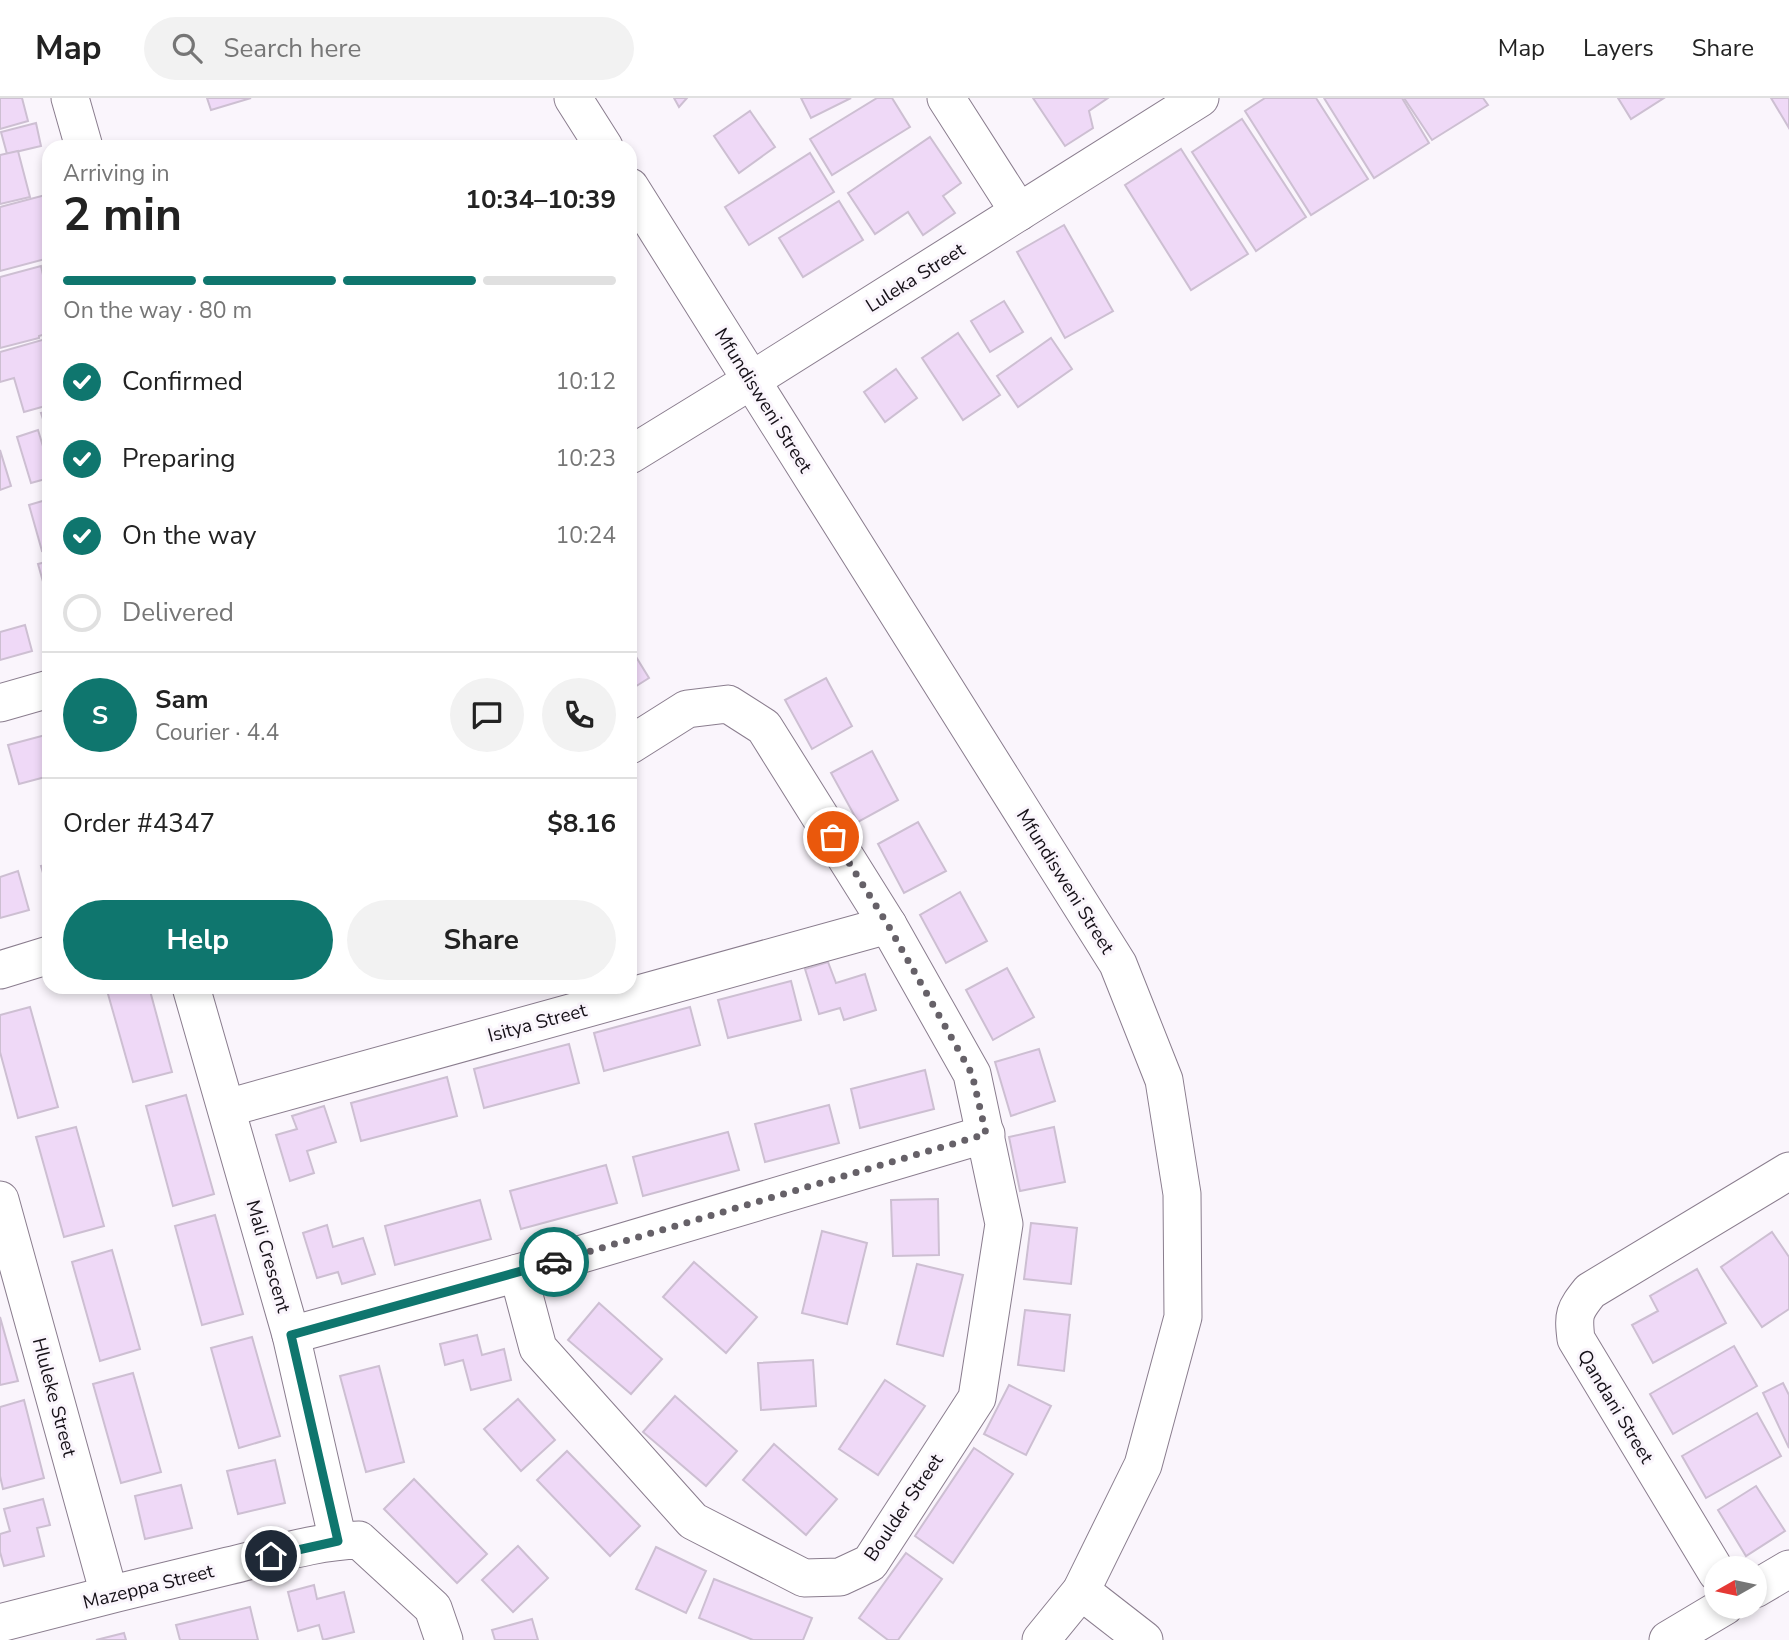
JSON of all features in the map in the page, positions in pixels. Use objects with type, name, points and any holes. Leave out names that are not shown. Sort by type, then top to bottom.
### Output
[{"type":"street","points":[[70,98],[82,140]]},
{"type":"street","points":[[573,98],[600,140]]},
{"type":"street","points":[[946,98],[1019,212]]},
{"type":"street","name":"Luleka Street","points":[[637,451],[1200,98]]},
{"type":"street","name":"Mfundisweni Street","points":[[637,198],[1118,964],[1164,1080],[1182,1194],[1183,1317],[1143,1465],[1081,1591],[1041,1640]]},
{"type":"street","points":[[0,703],[42,691]]},
{"type":"street","name":"Boulder Street","points":[[518,1273],[538,1348],[693,1521],[804,1578],[840,1577],[870,1563],[976,1398],[1004,1224],[972,1074],[888,925],[764,727],[728,704],[687,709],[637,741]]},
{"type":"street","name":"Isitya Street","points":[[227,1108],[888,925]]},
{"type":"street","points":[[0,970],[42,957]]},
{"type":"street","name":"Mali Crescent","points":[[193,994],[291,1335],[338,1541]]},
{"type":"street","points":[[291,1335],[518,1273],[986,1134]]},
{"type":"street","name":"Qandani Street","points":[[1707,1556],[1576,1339],[1573,1318],[1578,1306],[1590,1291],[1789,1171]]},
{"type":"street","name":"Hluleke Street","points":[[0,1200],[109,1594]]},
{"type":"street","points":[[338,1541],[359,1540],[433,1608],[444,1640]]},
{"type":"street","name":"Mazeppa Street","points":[[0,1623],[109,1594],[338,1541]]},
{"type":"street","points":[[1768,1581],[1789,1569]]},
{"type":"street","points":[[1081,1591],[1144,1640]]},
{"type":"street","points":[[1668,1640],[1704,1619]]},
{"type":"building","points":[[0,98],[22,98],[28,121],[0,129]]},
{"type":"building","points":[[207,98],[251,98],[211,110]]},
{"type":"building","points":[[674,98],[687,98],[679,107]]},
{"type":"building","points":[[801,98],[851,98],[811,118]]},
{"type":"building","points":[[877,98],[892,98],[910,127],[832,175],[810,139]]},
{"type":"building","points":[[1033,98],[1108,98],[1089,111],[1093,128],[1065,146]]},
{"type":"building","points":[[1265,98],[1316,98],[1368,179],[1311,215],[1245,111]]},
{"type":"building","points":[[1324,98],[1402,98],[1429,143],[1374,178]]},
{"type":"building","points":[[1404,98],[1483,98],[1488,105],[1432,140]]},
{"type":"building","points":[[1618,98],[1664,98],[1631,119]]},
{"type":"building","points":[[1771,98],[1789,98],[1789,128]]},
{"type":"building","points":[[750,111],[775,147],[739,173],[714,136]]},
{"type":"building","points":[[1242,119],[1306,217],[1256,251],[1192,152]]},
{"type":"building","points":[[36,123],[41,146],[7,154],[1,132]]},
{"type":"building","points":[[930,137],[961,183],[943,196],[955,213],[923,235],[908,212],[875,234],[848,193]]},
{"type":"building","points":[[1181,149],[1248,254],[1191,290],[1125,185]]},
{"type":"building","points":[[18,151],[30,197],[0,204],[0,155]]},
{"type":"building","points":[[810,153],[834,192],[749,245],[725,207]]},
{"type":"building","points":[[42,196],[42,260],[0,271],[0,207]]},
{"type":"building","points":[[839,201],[863,240],[803,277],[779,238]]},
{"type":"building","points":[[1064,225],[1113,311],[1065,338],[1017,252]]},
{"type":"building","points":[[41,266],[42,335],[39,338],[0,348],[0,277]]},
{"type":"building","points":[[1004,301],[1023,332],[990,352],[971,321]]},
{"type":"building","points":[[958,333],[1000,395],[963,420],[922,358]]},
{"type":"building","points":[[1051,338],[1072,369],[1018,407],[997,376]]},
{"type":"building","points":[[42,340],[42,407],[24,412],[14,378],[0,382],[0,352]]},
{"type":"building","points":[[896,369],[917,398],[885,422],[864,392]]},
{"type":"building","points":[[38,430],[42,443],[42,480],[31,483],[17,437]]},
{"type":"building","points":[[0,450],[11,486],[0,490]]},
{"type":"building","points":[[42,501],[42,551],[29,505]]},
{"type":"building","points":[[25,625],[32,651],[0,660],[0,632]]},
{"type":"building","points":[[637,658],[649,678],[637,686]]},
{"type":"building","points":[[826,678],[852,726],[812,749],[785,700]]},
{"type":"building","points":[[42,736],[42,778],[19,784],[8,745]]},
{"type":"building","points":[[872,751],[898,800],[858,822],[831,773]]},
{"type":"building","points":[[918,822],[946,871],[904,893],[878,844]]},
{"type":"building","points":[[18,871],[29,910],[0,918],[0,877]]},
{"type":"building","points":[[960,892],[987,941],[946,963],[920,915]]},
{"type":"building","points":[[828,962],[836,983],[865,974],[876,1010],[844,1020],[840,1008],[819,1014],[805,969]]},
{"type":"building","points":[[1007,968],[1034,1017],[993,1040],[966,990]]},
{"type":"building","points":[[791,981],[801,1020],[728,1038],[718,1000]]},
{"type":"building","points":[[108,994],[151,994],[172,1072],[133,1082]]},
{"type":"building","points":[[30,1007],[58,1107],[18,1118],[0,1052],[0,1015]]},
{"type":"building","points":[[690,1007],[700,1045],[604,1071],[594,1033]]},
{"type":"building","points":[[569,1044],[579,1083],[484,1108],[474,1069]]},
{"type":"building","points":[[1039,1049],[1055,1101],[1011,1116],[995,1062]]},
{"type":"building","points":[[925,1070],[934,1109],[860,1128],[851,1089]]},
{"type":"building","points":[[447,1077],[457,1116],[361,1141],[351,1103]]},
{"type":"building","points":[[186,1095],[214,1194],[173,1206],[146,1106]]},
{"type":"building","points":[[829,1105],[839,1143],[765,1162],[755,1124]]},
{"type":"building","points":[[324,1106],[336,1142],[307,1151],[314,1173],[290,1181],[276,1135],[297,1129],[292,1116]]},
{"type":"building","points":[[76,1127],[104,1226],[64,1237],[36,1137]]},
{"type":"building","points":[[1054,1127],[1065,1182],[1020,1191],[1009,1137]]},
{"type":"building","points":[[728,1132],[739,1170],[643,1196],[633,1157]]},
{"type":"building","points":[[606,1165],[617,1203],[521,1229],[510,1191]]},
{"type":"building","points":[[938,1199],[939,1255],[893,1256],[891,1200]]},
{"type":"building","points":[[480,1200],[491,1239],[395,1265],[385,1226]]},
{"type":"building","points":[[215,1215],[243,1314],[202,1325],[175,1226]]},
{"type":"building","points":[[1031,1223],[1077,1228],[1071,1284],[1024,1279]]},
{"type":"building","points":[[327,1225],[333,1247],[363,1238],[375,1274],[342,1284],[338,1272],[317,1278],[303,1233]]},
{"type":"building","points":[[822,1231],[867,1243],[847,1324],[802,1313]]},
{"type":"building","points":[[1772,1232],[1789,1257],[1789,1309],[1762,1327],[1721,1267]]},
{"type":"building","points":[[112,1250],[140,1349],[100,1361],[72,1262]]},
{"type":"building","points":[[694,1262],[757,1317],[726,1353],[663,1297]]},
{"type":"building","points":[[917,1264],[963,1275],[943,1356],[897,1344]]},
{"type":"building","points":[[1697,1269],[1726,1323],[1653,1363],[1632,1325],[1658,1311],[1650,1296]]},
{"type":"building","points":[[599,1303],[662,1359],[631,1394],[568,1340]]},
{"type":"building","points":[[1025,1310],[1070,1315],[1064,1371],[1018,1365]]},
{"type":"building","points":[[0,1317],[18,1381],[0,1385]]},
{"type":"building","points":[[477,1335],[482,1355],[504,1349],[511,1380],[471,1390],[463,1360],[445,1365],[440,1344]]},
{"type":"building","points":[[252,1337],[280,1436],[239,1448],[211,1348]]},
{"type":"building","points":[[1734,1346],[1757,1386],[1673,1434],[1650,1394]]},
{"type":"building","points":[[813,1360],[816,1406],[761,1410],[758,1363]]},
{"type":"building","points":[[379,1366],[404,1462],[366,1472],[340,1376]]},
{"type":"building","points":[[133,1373],[161,1472],[121,1483],[93,1384]]},
{"type":"building","points":[[885,1380],[925,1406],[878,1475],[839,1449]]},
{"type":"building","points":[[1783,1383],[1789,1395],[1789,1448],[1763,1393]]},
{"type":"building","points":[[1009,1385],[1051,1406],[1026,1455],[984,1434]]},
{"type":"building","points":[[675,1396],[737,1451],[706,1486],[643,1432]]},
{"type":"building","points":[[518,1399],[555,1440],[521,1471],[484,1429]]},
{"type":"building","points":[[24,1400],[44,1478],[3,1489],[0,1476],[0,1407]]},
{"type":"building","points":[[1757,1413],[1781,1456],[1706,1498],[1682,1456]]},
{"type":"building","points":[[774,1444],[837,1499],[806,1535],[743,1480]]},
{"type":"building","points":[[974,1448],[1013,1474],[953,1563],[915,1536]]},
{"type":"building","points":[[567,1451],[640,1526],[610,1556],[537,1480]]},
{"type":"building","points":[[275,1460],[285,1503],[238,1514],[227,1471]]},
{"type":"building","points":[[414,1479],[487,1554],[457,1583],[384,1509]]},
{"type":"building","points":[[181,1485],[192,1528],[145,1539],[135,1496]]},
{"type":"building","points":[[1756,1486],[1785,1531],[1746,1556],[1718,1510]]},
{"type":"building","points":[[43,1499],[50,1525],[37,1528],[44,1556],[4,1566],[0,1552],[0,1534],[10,1531],[4,1509]]},
{"type":"building","points":[[518,1546],[548,1578],[513,1612],[482,1580]]},
{"type":"building","points":[[656,1547],[706,1571],[686,1613],[636,1589]]},
{"type":"building","points":[[906,1553],[942,1579],[898,1640],[888,1640],[859,1618]]},
{"type":"building","points":[[714,1579],[812,1618],[803,1640],[753,1640],[699,1618]]},
{"type":"building","points":[[314,1585],[317,1599],[344,1592],[354,1632],[323,1640],[319,1625],[298,1631],[288,1592]]},
{"type":"building","points":[[250,1607],[258,1640],[180,1640],[176,1625]]},
{"type":"building","points":[[532,1619],[538,1640],[495,1640],[492,1630]]},
{"type":"building","points":[[124,1633],[126,1640],[96,1640]]},
{"type":"way so far","points":[[554,1262],[986,1134],[972,1074],[888,925],[833,837]]},
{"type":"route","points":[[271,1556],[338,1541],[291,1335],[554,1262]]}]
